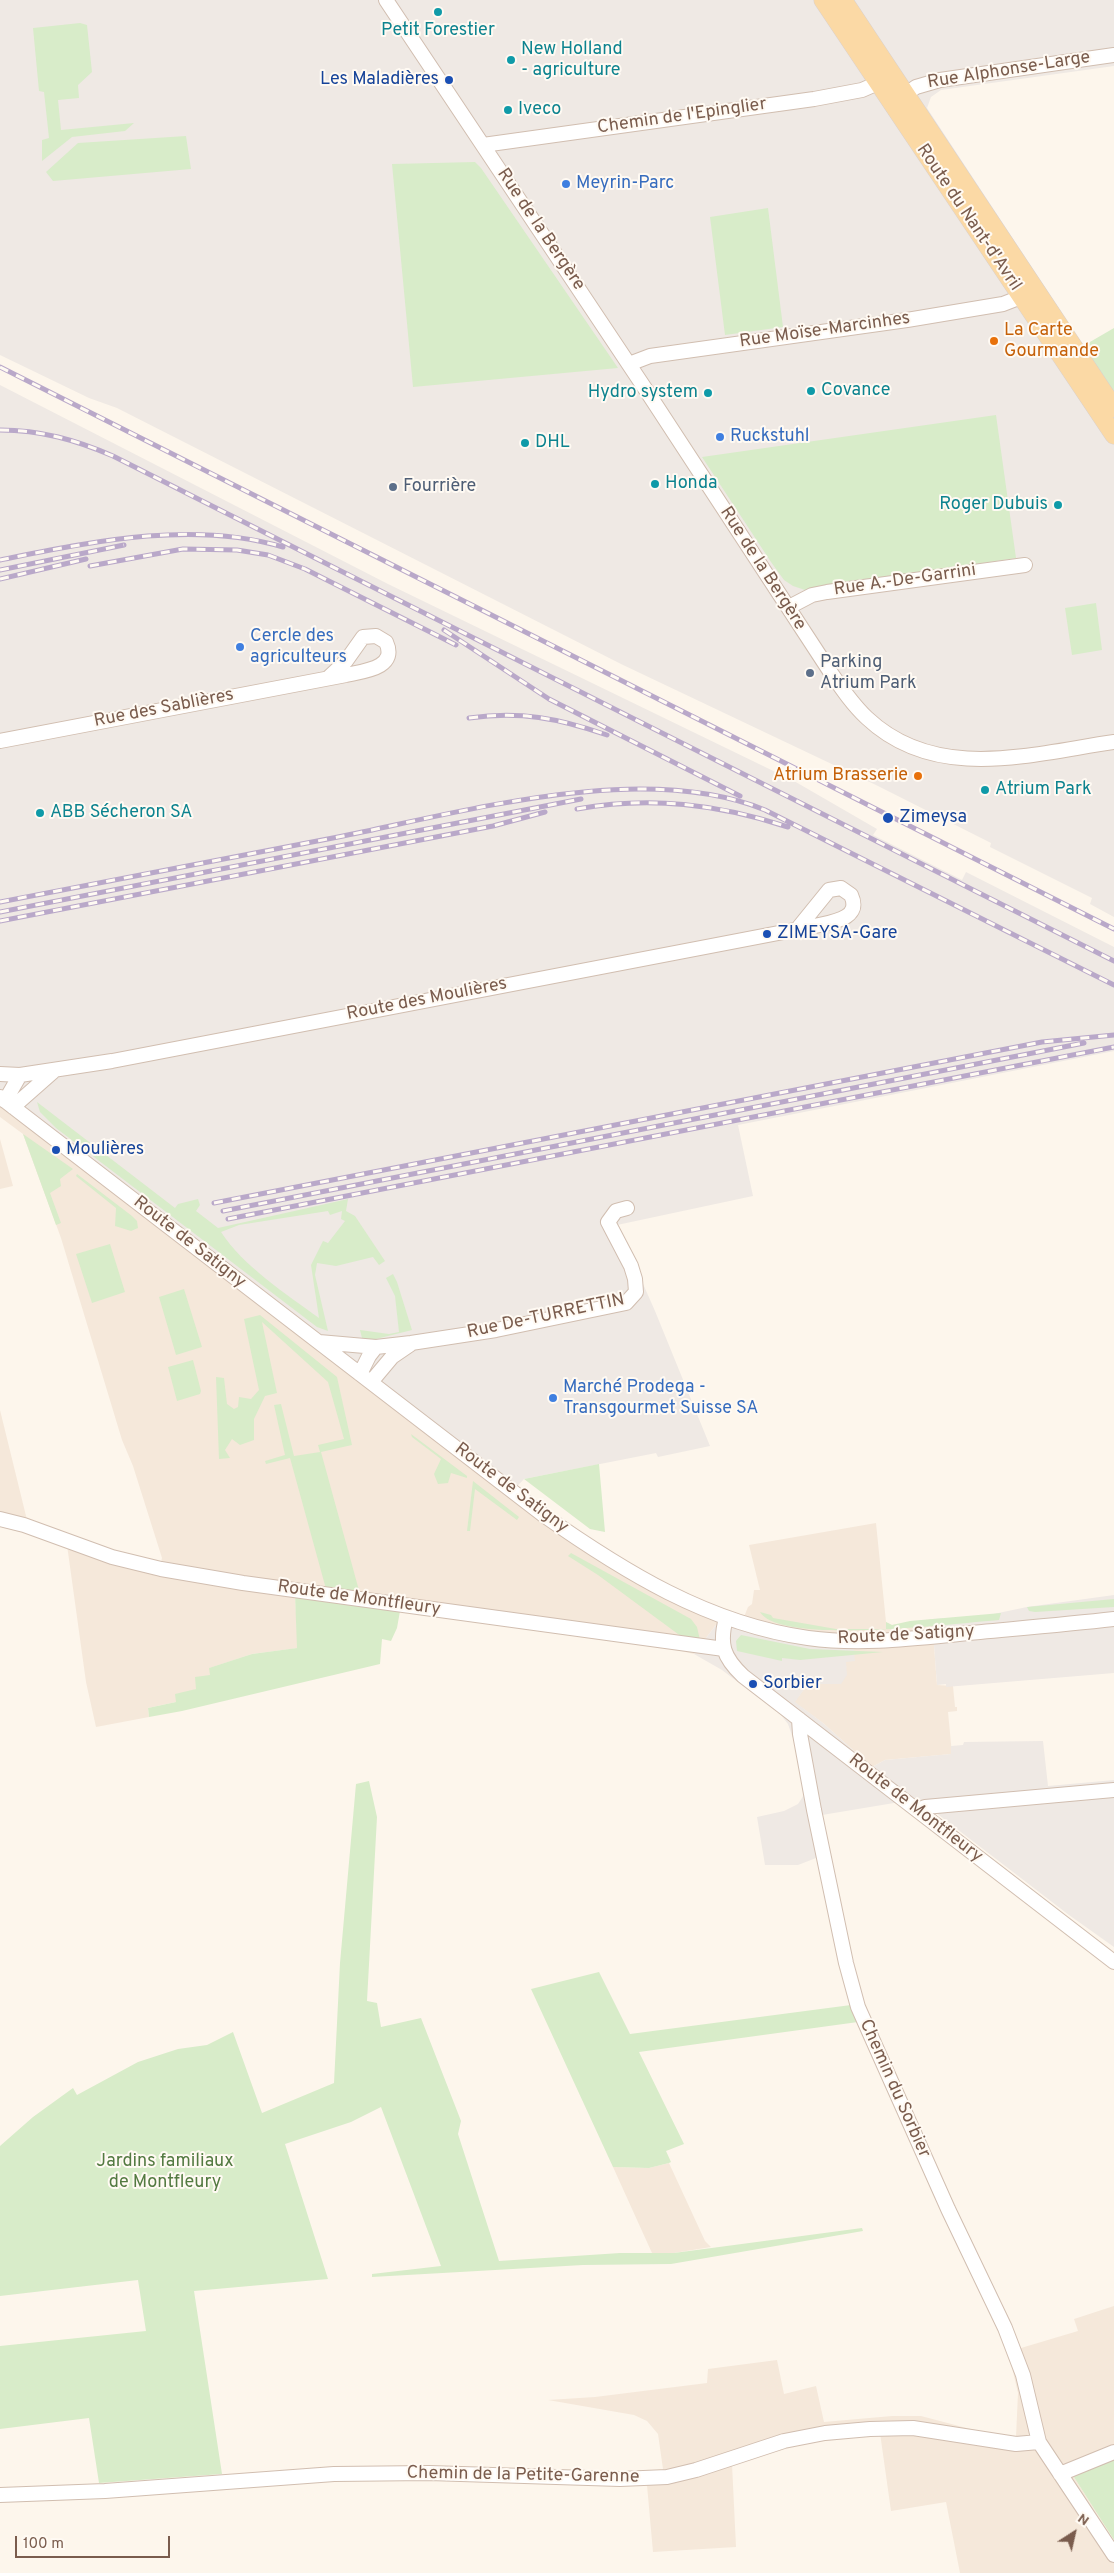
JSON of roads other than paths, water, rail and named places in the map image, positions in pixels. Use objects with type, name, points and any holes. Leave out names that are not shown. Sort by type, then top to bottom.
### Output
[{"type":"main road","name":"Route du Nant-d'Avril","points":[[823,0],[1114,435]]},
{"type":"main road","name":"Route du Nant-d'Avril","points":[[843,0],[1114,408]]},
{"type":"street","name":"Rue de la Bergère","points":[[386,0],[629,364],[831,674],[857,708],[884,732],[914,748],[940,757],[974,760],[1114,742]]},
{"type":"street","name":"Rue Alphonse-Large","points":[[906,94],[916,86],[940,80],[1114,55]]},
{"type":"street","name":"Chemin de l'Epinglier","points":[[483,145],[814,99],[862,90],[878,83]]},
{"type":"street","name":"Rue Moïse-Marcinhes","points":[[629,364],[650,356],[907,320],[1004,304],[1021,297]]},
{"type":"street","name":"Rue A.-De-Garrini","points":[[789,608],[812,595],[827,592],[1026,564]]},
{"type":"street","name":"Rue des Sablières","points":[[0,741],[328,678]]},
{"type":"street","name":"Route des Moulières","points":[[20,1075],[137,1056],[799,928]]},
{"type":"street","points":[[6,1101],[55,1070]]},
{"type":"street","points":[[0,1074],[20,1075]]},
{"type":"street","points":[[6,1101],[8,1092],[20,1075]]},
{"type":"street","name":"Route de Satigny","points":[[6,1101],[318,1342],[582,1542],[660,1588],[726,1618],[772,1632],[806,1638],[854,1641],[901,1640],[1114,1620]]},
{"type":"street","name":"Rue De-TURRETTIN","points":[[318,1342],[376,1347],[412,1343],[496,1330],[622,1304],[630,1300],[636,1292],[636,1279],[608,1222],[616,1211],[627,1208]]},
{"type":"street","name":"Rue De-TURRETTIN","points":[[366,1378],[412,1343]]},
{"type":"street","points":[[366,1378],[369,1356],[376,1347]]},
{"type":"street","name":"Route de Montfleury","points":[[0,1518],[112,1557],[161,1569],[243,1583],[724,1649],[729,1660],[743,1676],[1114,1962]]},
{"type":"street","points":[[724,1649],[722,1639],[726,1618]]},
{"type":"street","name":"Chemin du Sorbier","points":[[800,1719],[799,1730],[814,1810],[846,1963],[858,2007],[948,2208],[1005,2328],[1023,2375],[1039,2442],[1114,2555]]},
{"type":"street","points":[[917,1810],[925,1807],[1114,1790]]},
{"type":"street","name":"Chemin de la Petite-Garenne","points":[[0,2495],[105,2491],[334,2474],[429,2473],[620,2479],[667,2477],[696,2470],[784,2441],[824,2433],[870,2429],[913,2428],[1016,2444],[1039,2442]]},
{"type":"street","points":[[1060,2474],[1114,2452]]},
{"type":"railway","points":[[0,367],[1114,929]]},
{"type":"railway","points":[[0,430],[15,430],[58,437],[86,445],[113,456],[1114,961]]},
{"type":"railway","points":[[0,560],[106,541],[177,535],[213,535],[248,539],[283,547]]},
{"type":"railway","points":[[0,570],[124,545]]},
{"type":"railway","points":[[90,566],[183,549],[237,550],[268,555],[305,569],[456,645]]},
{"type":"railway","points":[[0,579],[86,559]]},
{"type":"railway","points":[[444,630],[549,699],[740,796]]},
{"type":"railway","points":[[469,718],[505,715],[539,718],[572,724],[607,735]]},
{"type":"railway","points":[[0,902],[338,837],[496,804],[553,795],[609,790],[664,790],[717,796],[765,810],[1114,985]]},
{"type":"railway","points":[[0,912],[581,799]]},
{"type":"railway","points":[[577,809],[631,803],[684,804],[736,813],[788,827]]},
{"type":"railway","points":[[0,921],[493,826],[545,812]]},
{"type":"railway","points":[[214,1203],[1042,1042],[1114,1035]]},
{"type":"railway","points":[[223,1211],[1084,1043]]},
{"type":"railway","points":[[228,1219],[1114,1047]]},
{"type":"place","name":"Petit Forestier","points":[[438,12]]},
{"type":"place","name":"New Holland - agriculture","points":[[511,60]]},
{"type":"place","name":"Les Maladières","points":[[449,80]]},
{"type":"place","name":"Iveco","points":[[508,110]]},
{"type":"place","name":"Meyrin-Parc","points":[[566,184]]},
{"type":"place","name":"La Carte Gourmande","points":[[994,341]]},
{"type":"place","name":"Covance","points":[[811,391]]},
{"type":"place","name":"Hydro system","points":[[708,393]]},
{"type":"place","name":"Ruckstuhl","points":[[720,437]]},
{"type":"place","name":"DHL","points":[[525,443]]},
{"type":"place","name":"Honda","points":[[655,484]]},
{"type":"place","name":"Fourrière","points":[[393,487]]},
{"type":"place","name":"Roger Dubuis","points":[[1058,505]]},
{"type":"place","name":"Cercle des agriculteurs","points":[[240,647]]},
{"type":"place","name":"Parking Atrium Park","points":[[810,673]]},
{"type":"place","name":"Atrium Brasserie","points":[[918,776]]},
{"type":"place","name":"Atrium Park","points":[[985,790]]},
{"type":"place","name":"ABB Sécheron SA","points":[[40,813]]},
{"type":"place","name":"Zimeysa","points":[[888,818]]},
{"type":"place","name":"ZIMEYSA-Gare","points":[[767,934]]},
{"type":"place","name":"Moulières","points":[[56,1150]]},
{"type":"place","name":"Marché Prodega - Transgourmet Suisse SA","points":[[553,1398]]},
{"type":"place","name":"Sorbier","points":[[753,1684]]},
{"type":"park label","name":"Jardins familiaux de Montfleury","points":[[165,2172]]}]
